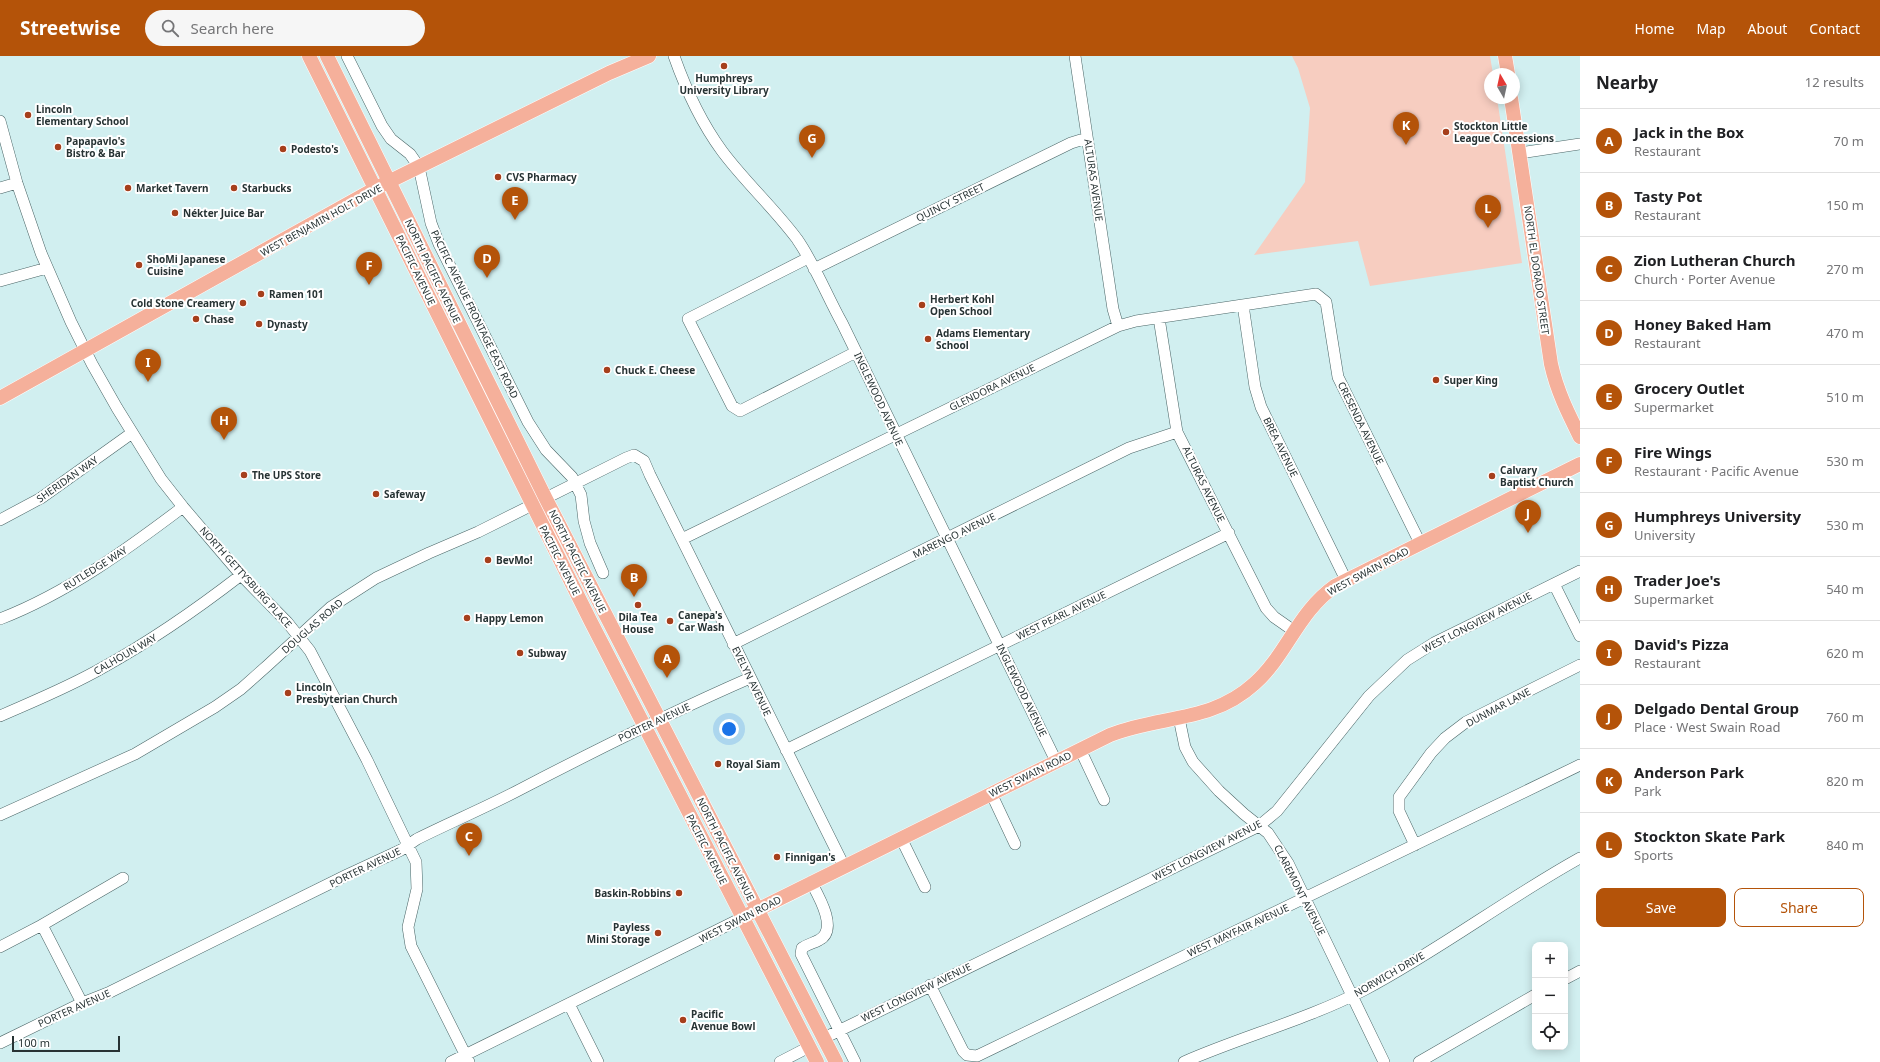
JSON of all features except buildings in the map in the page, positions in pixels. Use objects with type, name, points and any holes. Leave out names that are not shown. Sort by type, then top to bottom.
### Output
[{"type":"main road","name":"PACIFIC AVENUE","points":[[309,56],[644,726],[817,1062]]},
{"type":"main road","name":"NORTH PACIFIC AVENUE","points":[[327,56],[546,499],[836,1062]]},
{"type":"main road","name":"WEST BENJAMIN HOLT DRIVE","points":[[0,398],[376,188],[609,73],[649,56]]},
{"type":"main road","points":[[1505,56],[1507,68]]},
{"type":"main road","name":"NORTH EL DORADO STREET","points":[[1513,104],[1551,364],[1558,391],[1580,437]]},
{"type":"main road","name":"WEST SWAIN ROAD","points":[[742,918],[811,882],[1121,730],[1199,714],[1218,707],[1237,697],[1253,685],[1269,669],[1294,631],[1315,603],[1325,593],[1346,580],[1580,464]]},
{"type":"main road","points":[[785,1001],[795,1007],[811,1034],[824,1038]]},
{"type":"main road","points":[[809,1047],[820,1050],[826,1062]]},
{"type":"street","name":"PACIFIC AVENUE FRONTAGE EAST ROAD","points":[[347,56],[382,126],[391,139],[410,154],[419,167],[431,223],[445,256],[538,441],[569,473],[576,484],[581,495],[588,538],[603,573]]},
{"type":"street","name":"INGLEWOOD AVENUE","points":[[674,56],[690,99],[707,129],[734,166],[783,220],[814,269],[1056,761]]},
{"type":"street","name":"ALTURAS AVENUE","points":[[1075,56],[1113,309],[1118,326]]},
{"type":"street","name":"NORTH GETTYSBURG PLACE","points":[[0,121],[17,183],[47,268],[85,351],[132,433],[162,479],[183,507],[241,575],[299,636],[310,651],[366,757],[416,862],[418,874],[417,889],[408,927],[409,941],[467,1059]]},
{"type":"street","name":"QUINCY STREET","points":[[814,269],[1064,146],[1087,138]]},
{"type":"street","points":[[1520,154],[1580,144]]},
{"type":"street","points":[[0,188],[17,183]]},
{"type":"street","points":[[808,258],[688,319],[732,406],[740,411],[856,352]]},
{"type":"street","points":[[0,281],[47,268]]},
{"type":"street","name":"GLENDORA AVENUE","points":[[682,539],[1118,326],[1159,318],[1316,294],[1321,297]]},
{"type":"street","name":"CRESENDA AVENUE","points":[[1321,297],[1326,302],[1338,377],[1420,543]]},
{"type":"street","name":"BREA AVENUE","points":[[1243,305],[1255,387],[1261,407],[1346,580]]},
{"type":"street","name":"ALTURAS AVENUE","points":[[1159,318],[1177,432],[1266,608],[1274,617],[1294,631]]},
{"type":"street","name":"MARENGO AVENUE","points":[[733,644],[1129,448],[1177,432]]},
{"type":"street","name":"SHERIDAN WAY","points":[[0,520],[41,498],[132,433]]},
{"type":"street","name":"DOUGLAS ROAD","points":[[0,815],[102,771],[177,730],[241,689],[331,607],[376,578],[546,499],[626,458],[636,456]]},
{"type":"street","name":"EVELYN AVENUE","points":[[636,456],[644,461],[733,644],[844,866]]},
{"type":"street","name":"RUTLEDGE WAY","points":[[0,619],[61,589],[104,564],[183,507]]},
{"type":"street","name":"WEST PEARL AVENUE","points":[[786,750],[1228,533]]},
{"type":"street","name":"WEST LONGVIEW AVENUE","points":[[824,1038],[930,985],[1260,826],[1277,811],[1364,702],[1398,667],[1434,643],[1580,571]]},
{"type":"street","name":"CALHOUN WAY","points":[[0,716],[62,689],[150,640],[187,616],[241,575]]},
{"type":"street","points":[[1554,584],[1580,636]]},
{"type":"street","name":"DUNMAR LANE","points":[[1415,844],[1400,811],[1398,797],[1431,753],[1445,738],[1466,722],[1580,665]]},
{"type":"street","name":"PORTER AVENUE","points":[[0,1043],[82,1003],[110,992],[347,875],[401,850],[417,839],[516,792],[644,726],[750,678]]},
{"type":"street","name":"CLAREMONT AVENUE","points":[[1179,718],[1185,747],[1193,762],[1208,781],[1274,840],[1288,863],[1384,1062]]},
{"type":"street","points":[[1080,749],[1104,800]]},
{"type":"street","name":"WEST MAYFAIR AVENUE","points":[[930,985],[963,1051],[967,1055],[973,1057],[1580,765]]},
{"type":"street","points":[[991,793],[1015,844]]},
{"type":"street","points":[[901,838],[925,887]]},
{"type":"street","name":"NORWICH DRIVE","points":[[1184,1062],[1218,1048],[1283,1025],[1352,995],[1420,958],[1541,879],[1580,858]]},
{"type":"street","points":[[0,947],[42,925],[123,878]]},
{"type":"street","points":[[811,882],[826,912],[828,924],[824,935],[819,940],[802,948],[801,954],[855,1062]]},
{"type":"street","name":"WEST SWAIN ROAD","points":[[451,1062],[467,1059],[569,1004],[742,918]]},
{"type":"street","points":[[42,925],[82,1003]]},
{"type":"street","points":[[1567,978],[1580,971]]},
{"type":"street","points":[[1419,1062],[1532,997]]},
{"type":"street","points":[[569,1004],[598,1062]]},
{"type":"street","points":[[780,1062],[809,1047]]},
{"type":"shaded area","points":[[1292,56],[1490,56],[1492,68],[1484,68],[1484,104],[1498,104],[1522,263],[1370,286],[1358,241],[1254,255],[1305,182],[1310,108],[1298,68]]},
{"type":"place","name":"Humphreys University Library","points":[[724,66]]},
{"type":"place","name":"Lincoln Elementary School","points":[[28,115]]},
{"type":"place","name":"Stockton Little League Concessions","points":[[1446,132]]},
{"type":"place","name":"Anderson Park","points":[[1406,145]]},
{"type":"place","name":"Papapavlo's Bistro & Bar","points":[[58,147]]},
{"type":"place","name":"Podesto's","points":[[283,149]]},
{"type":"place","name":"Humphreys University","points":[[812,158]]},
{"type":"place","name":"CVS Pharmacy","points":[[498,177]]},
{"type":"place","name":"Market Tavern","points":[[128,188]]},
{"type":"place","name":"Starbucks","points":[[234,188]]},
{"type":"place","name":"Nékter Juice Bar","points":[[175,213]]},
{"type":"place","name":"Grocery Outlet","points":[[515,220]]},
{"type":"place","name":"Stockton Skate Park","points":[[1488,228]]},
{"type":"place","name":"ShoMi Japanese Cuisine","points":[[139,265]]},
{"type":"place","name":"Honey Baked Ham","points":[[487,278]]},
{"type":"place","name":"Fire Wings","points":[[369,285]]},
{"type":"place","name":"Ramen 101","points":[[261,294]]},
{"type":"place","name":"Cold Stone Creamery","points":[[243,303]]},
{"type":"place","name":"Herbert Kohl Open School","points":[[922,305]]},
{"type":"place","name":"Chase","points":[[196,319]]},
{"type":"place","name":"Dynasty","points":[[259,324]]},
{"type":"place","name":"Adams Elementary School","points":[[928,339]]},
{"type":"place","name":"Chuck E. Cheese","points":[[607,370]]},
{"type":"place","name":"Super King","points":[[1436,380]]},
{"type":"place","name":"David's Pizza","points":[[148,382]]},
{"type":"place","name":"Trader Joe's","points":[[224,440]]},
{"type":"place","name":"The UPS Store","points":[[244,475]]},
{"type":"place","name":"Calvary Baptist Church","points":[[1492,476]]},
{"type":"place","name":"Safeway","points":[[376,494]]},
{"type":"place","name":"Delgado Dental Group","points":[[1528,533]]},
{"type":"place","name":"BevMo!","points":[[488,560]]},
{"type":"place","name":"Tasty Pot","points":[[634,597]]},
{"type":"place","name":"Dila Tea House","points":[[638,605]]},
{"type":"place","name":"Happy Lemon","points":[[467,618]]},
{"type":"place","name":"Canepa's Car Wash","points":[[670,621]]},
{"type":"place","name":"Subway","points":[[520,653]]},
{"type":"place","name":"Jack in the Box","points":[[667,678]]},
{"type":"place","name":"Lincoln Presbyterian Church","points":[[288,693]]},
{"type":"place","name":"Royal Siam","points":[[718,764]]},
{"type":"place","name":"Zion Lutheran Church","points":[[469,856]]},
{"type":"place","name":"Finnigan's","points":[[777,857]]},
{"type":"place","name":"Baskin-Robbins","points":[[679,893]]},
{"type":"place","name":"Payless Mini Storage","points":[[658,933]]},
{"type":"place","name":"Pacific Avenue Bowl","points":[[683,1020]]}]
